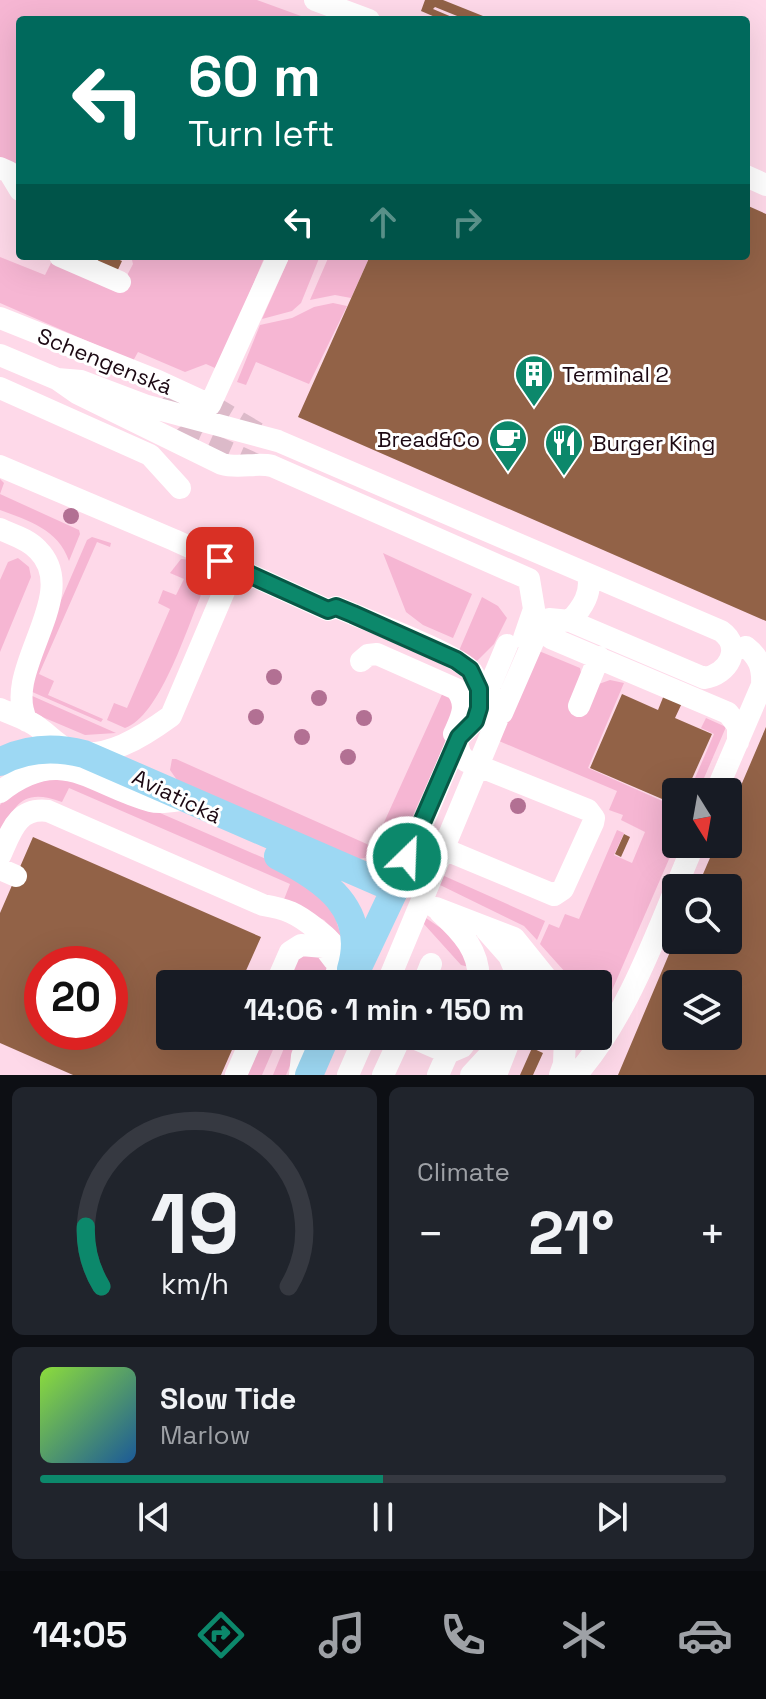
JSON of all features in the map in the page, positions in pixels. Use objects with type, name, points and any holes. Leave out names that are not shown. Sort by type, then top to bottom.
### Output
[{"type":"main road","name":"Aviatická","points":[[0,762],[33,751],[69,750],[220,812],[251,842],[316,877],[336,894],[355,936],[353,963],[349,970]]},
{"type":"main road","points":[[220,812],[395,889],[348,970]]},
{"type":"main road","points":[[309,1075],[320,1050]]},
{"type":"street","points":[[320,8],[353,16]]},
{"type":"street","points":[[0,168],[9,172],[16,183]]},
{"type":"street","points":[[69,260],[120,282]]},
{"type":"street","name":"Schengenská","points":[[0,318],[210,405],[276,260]]},
{"type":"street","points":[[0,355],[57,379],[77,393],[222,464],[241,467],[267,464],[529,579],[536,577],[552,558]]},
{"type":"street","points":[[104,360],[130,383],[162,399]]},
{"type":"street","points":[[57,379],[81,381],[147,406],[278,441],[721,631],[731,640],[733,650],[722,673],[704,678],[570,621],[549,619],[539,628],[393,970]]},
{"type":"street","points":[[0,388],[150,455],[180,488]]},
{"type":"street","points":[[299,478],[309,454]]},
{"type":"street","points":[[0,466],[328,610],[336,607],[456,660],[474,676],[479,689],[472,704]]},
{"type":"street","points":[[3,531],[37,548],[50,569],[48,586],[13,677],[15,702],[27,721]]},
{"type":"street","points":[[0,709],[27,721],[69,750],[80,752],[107,750],[150,731],[171,716],[233,567]]},
{"type":"street","points":[[150,731],[233,567]]},
{"type":"street","points":[[570,621],[582,609],[591,587],[588,575]]},
{"type":"street","points":[[502,713],[515,661],[534,609],[529,579]]},
{"type":"street","points":[[551,638],[728,713],[738,726],[738,742]]},
{"type":"street","points":[[361,661],[368,646],[381,641],[451,672],[472,704],[475,721],[457,742],[395,889]]},
{"type":"street","points":[[447,765],[452,740],[463,713],[472,704],[507,645]]},
{"type":"street","points":[[722,778],[762,685],[757,658],[746,647]]},
{"type":"street","points":[[579,706],[599,657]]},
{"type":"street","points":[[415,837],[554,895],[563,889],[587,836],[594,818],[588,810],[466,761],[460,754],[457,742]]},
{"type":"street","points":[[0,792],[22,777],[57,769],[87,774],[153,802],[190,799]]},
{"type":"street","points":[[0,856],[18,819],[30,812],[48,811],[263,905],[281,908],[305,918],[335,945],[340,970]]},
{"type":"street","points":[[576,1075],[597,1050],[622,1009],[688,858]]},
{"type":"street","points":[[436,908],[468,928],[494,955],[501,970]]},
{"type":"street","points":[[468,928],[514,938],[540,970]]},
{"type":"street","points":[[468,928],[479,970]]},
{"type":"street","points":[[468,928],[489,961],[490,970]]},
{"type":"street","points":[[468,928],[493,936],[509,956],[515,970]]},
{"type":"street","points":[[282,970],[290,952],[301,945],[316,945],[330,952],[338,970]]},
{"type":"street","points":[[531,959],[535,970]]},
{"type":"street","points":[[236,1075],[247,1050]]},
{"type":"street","points":[[300,1075],[304,1050]]},
{"type":"street","points":[[348,1075],[359,1050]]},
{"type":"street","points":[[383,1075],[395,1050]]},
{"type":"street","points":[[438,1075],[457,1050]]},
{"type":"street","points":[[471,1075],[495,1050]]},
{"type":"street","points":[[496,1075],[504,1050]]},
{"type":"street","points":[[553,1050],[558,1075]]},
{"type":"street","points":[[558,1075],[564,1064],[564,1050]]},
{"type":"shaded area","points":[[0,0],[257,0],[301,16],[16,16],[16,165],[0,158]]},
{"type":"shaded area","points":[[0,257],[45,275],[51,263],[119,291],[133,264],[132,260],[263,260],[224,354],[215,368],[206,364],[185,372],[138,352],[133,361],[0,303]]},
{"type":"shaded area","points":[[288,260],[318,260],[301,303],[292,311],[262,319]]},
{"type":"shaded area","points":[[327,260],[368,260],[351,298],[335,295],[310,300]]},
{"type":"shaded area","points":[[333,303],[347,306],[309,384],[256,362],[246,385],[237,382],[260,325],[292,318],[314,307]]},
{"type":"shaded area","points":[[0,494],[79,530],[69,561],[58,541],[50,534],[0,510]]},
{"type":"shaded area","points":[[92,537],[111,543],[110,547],[97,542],[39,674],[54,681],[48,695],[103,719],[101,722],[30,691],[27,679],[87,540]]},
{"type":"shaded area","points":[[383,553],[472,594],[453,638],[423,625],[406,612]]},
{"type":"shaded area","points":[[18,558],[29,567],[31,577],[0,652],[0,580],[8,562]]},
{"type":"shaded area","points":[[181,559],[192,560],[199,565],[204,584],[200,598],[160,691],[137,721],[125,728],[107,720],[114,703],[127,708],[170,609],[158,603],[163,590],[176,595],[184,579],[170,573]]},
{"type":"shaded area","points":[[482,597],[498,606],[507,618],[494,644],[477,661],[458,653]]},
{"type":"shaded area","points":[[539,651],[580,668],[582,678],[596,685],[610,680],[624,683],[588,768],[662,801],[662,858],[669,858],[612,990],[612,970],[563,970],[540,944],[549,924],[559,928],[565,914],[579,919],[617,830],[624,833],[614,855],[632,863],[645,832],[621,820],[623,815],[609,810],[617,791],[499,741]]},
{"type":"shaded area","points":[[444,690],[451,694],[457,716],[402,840],[395,842],[384,836],[382,827]]},
{"type":"shaded area","points":[[21,691],[116,733],[85,735],[33,713]]},
{"type":"shaded area","points":[[706,718],[726,727],[704,778],[695,778],[714,734],[701,728]]},
{"type":"shaded area","points":[[172,759],[387,853],[359,859],[177,780],[170,770]]},
{"type":"shaded area","points":[[54,777],[98,786],[296,872],[328,894],[342,939],[324,920],[283,902],[290,884],[69,788],[62,802],[38,797],[22,801],[0,835],[0,805],[11,792]]},
{"type":"shaded area","points":[[442,875],[545,921],[537,940],[524,926],[438,884]]},
{"type":"shaded area","points":[[426,918],[458,940],[473,968],[461,965],[423,923]]},
{"type":"shaded area","points":[[319,952],[328,970],[288,970],[294,958]]},
{"type":"shaded area","points":[[254,1050],[273,1050],[262,1075],[243,1075]]},
{"type":"shaded area","points":[[283,1050],[297,1050],[286,1075],[273,1075]]},
{"type":"building","points":[[425,0],[443,0],[483,16],[457,16],[435,7],[433,9],[450,16],[433,16],[421,11]]},
{"type":"building","name":"Terminal 2","points":[[750,207],[766,214],[766,621],[298,417],[368,260],[750,260]]},
{"type":"building","points":[[98,260],[122,261],[115,276],[95,267]]},
{"type":"building","points":[[622,694],[658,710],[664,695],[682,703],[675,718],[712,734],[692,778],[662,778],[662,799],[590,768]]},
{"type":"building","points":[[766,727],[766,1075],[618,1075],[662,971],[662,1050],[742,1050],[742,970],[662,970],[669,954],[742,954],[742,874],[703,874],[710,858],[742,858],[742,783]]},
{"type":"building","points":[[624,834],[630,837],[621,857],[615,854]]},
{"type":"building","points":[[33,837],[261,937],[246,970],[156,970],[156,1050],[232,1050],[221,1075],[73,1075],[0,1043],[0,913]]},
{"type":"building","points":[[531,1050],[543,1053],[533,1075],[520,1075]]},
{"type":"tunnel","points":[[162,399],[196,438],[257,465]]},
{"type":"tunnel","points":[[210,405],[257,433]]},
{"type":"place","name":"Terminal 2","points":[[534,408]]},
{"type":"place","name":"Bread&Co","points":[[508,473]]},
{"type":"place","name":"Burger King","points":[[564,477]]},
{"type":"route","points":[[220,561],[328,610],[336,607],[456,660],[474,676],[480,701],[475,721],[459,737],[407,857]]}]
